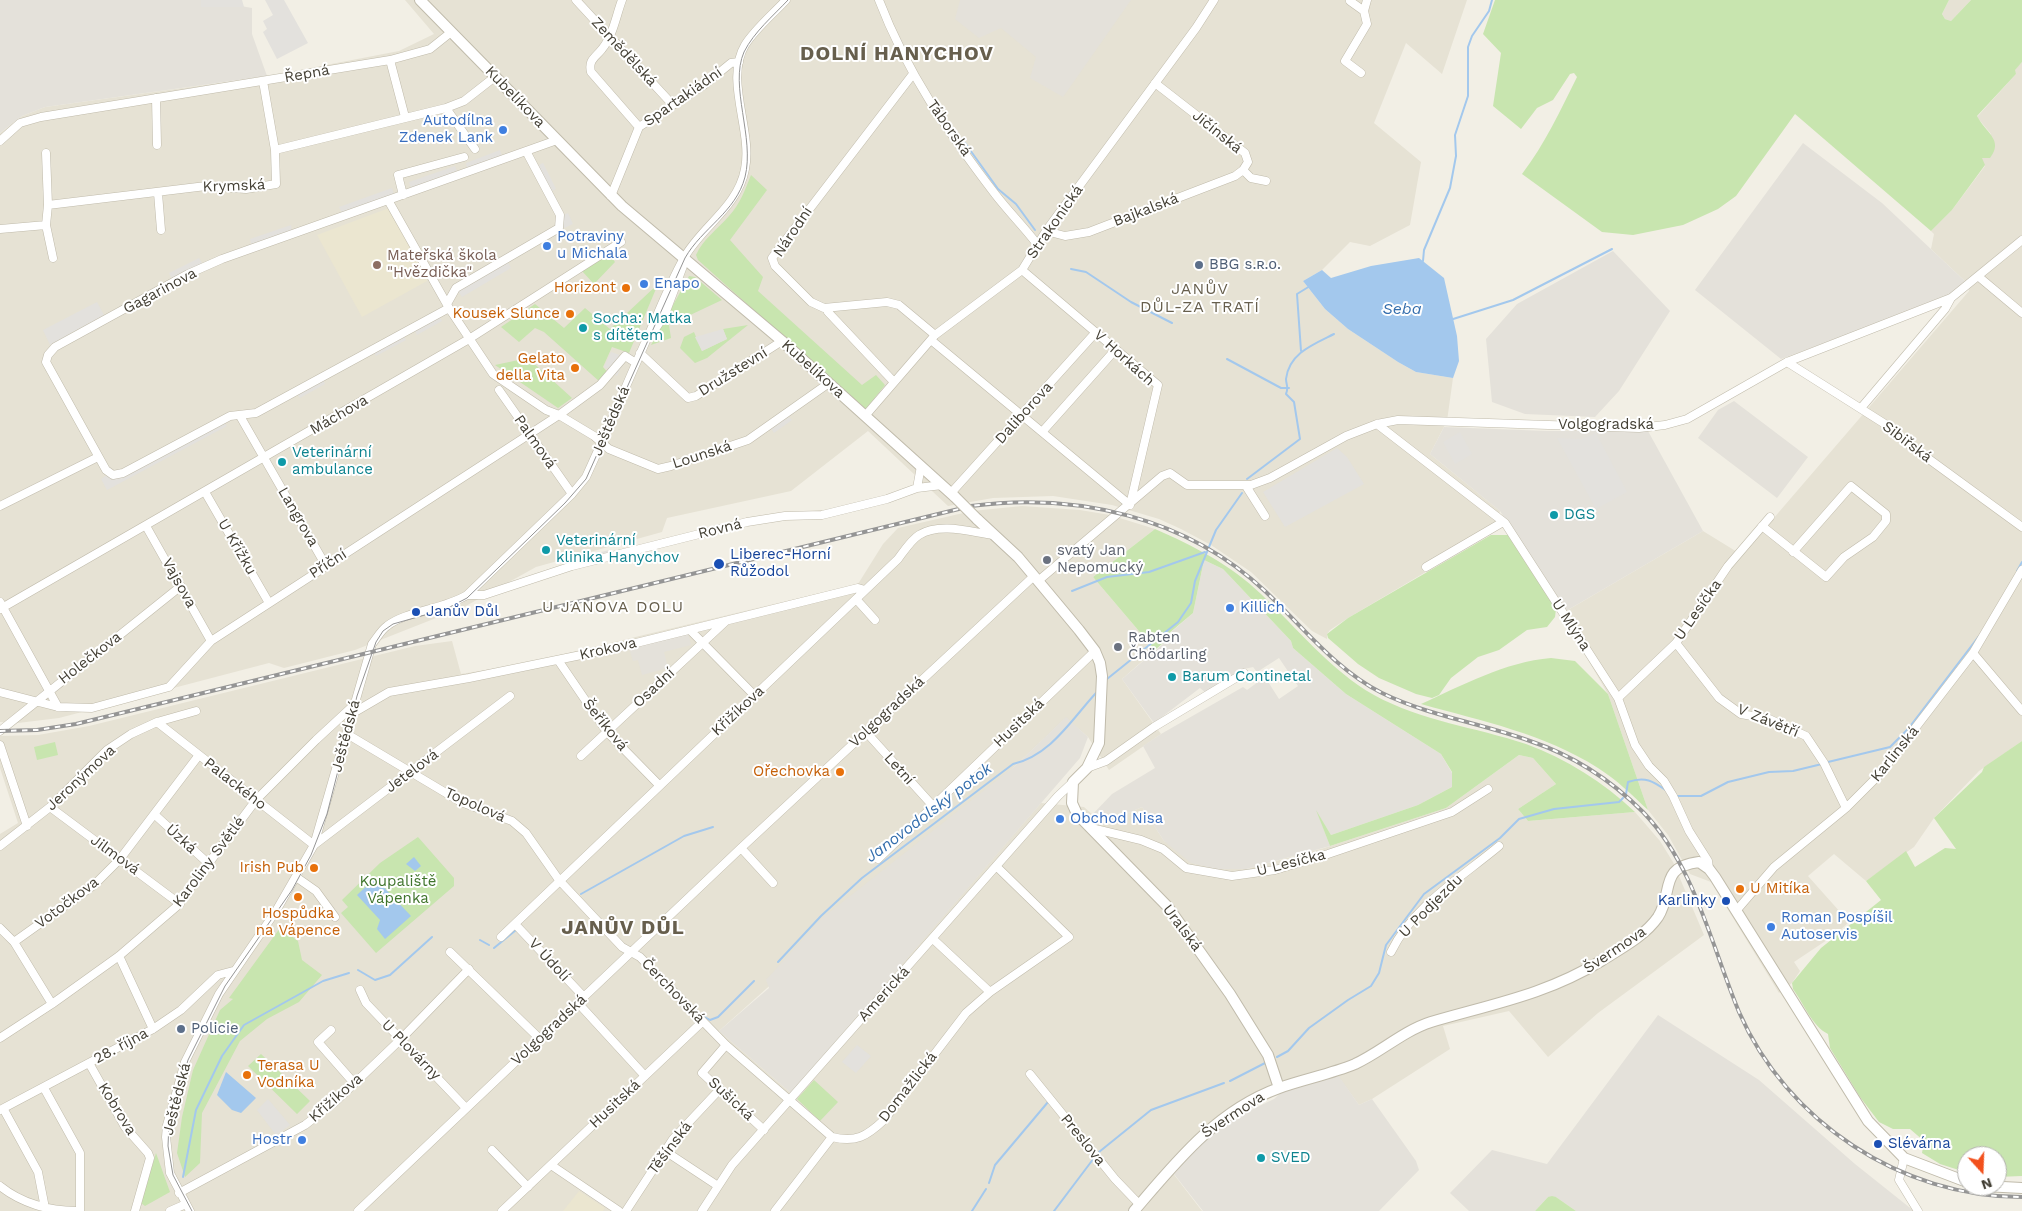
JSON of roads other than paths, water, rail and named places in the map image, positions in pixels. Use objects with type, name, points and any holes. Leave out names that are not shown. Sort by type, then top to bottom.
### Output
[{"type":"street","name":"Kubelíkova","points":[[420,0],[611,196],[829,383],[953,495],[1018,557],[1036,578],[1095,651],[1102,676],[1099,743],[1088,768],[1074,782]]},
{"type":"street","name":"Zemědělská","points":[[576,0],[672,104]]},
{"type":"street","points":[[622,0],[610,36],[603,48],[590,61],[591,72],[639,127]]},
{"type":"street","name":"Ještědská","points":[[188,1208],[179,1193],[168,1160],[167,1125],[185,1062],[194,1041],[233,971],[276,911],[314,845],[348,734],[372,644],[383,629],[396,620],[453,604],[468,595],[572,494],[586,477],[642,350],[665,314],[680,277],[684,258],[693,243],[727,207],[742,180],[746,156],[738,84],[739,62],[745,46],[786,0]]},
{"type":"street","name":"Táborská","points":[[879,0],[893,36],[938,115],[996,195],[1037,244]]},
{"type":"street","name":"Strakonická","points":[[865,416],[933,338],[1022,270],[1037,244],[1214,0]]},
{"type":"street","points":[[1361,73],[1345,62],[1367,24],[1364,11],[1367,0]]},
{"type":"street","points":[[1350,1],[1364,11]]},
{"type":"street","name":"Řepná","points":[[0,141],[20,123],[41,117],[390,60],[430,49],[450,32]]},
{"type":"street","points":[[390,60],[406,118]]},
{"type":"street","name":"Spartakiádní","points":[[611,196],[639,127],[704,84],[732,62],[739,62]]},
{"type":"street","name":"Národní","points":[[913,74],[772,258],[775,266],[811,302],[824,308],[887,302],[908,310],[933,338],[1022,416],[1130,505]]},
{"type":"street","points":[[275,150],[446,108],[464,101],[496,76]]},
{"type":"street","name":"Krymská","points":[[48,205],[206,186],[246,189],[276,184],[275,150],[263,81]]},
{"type":"street","name":"Jičínská","points":[[1155,83],[1245,153],[1248,162],[1244,170],[1250,178],[1266,181]]},
{"type":"street","points":[[156,98],[157,145]]},
{"type":"street","points":[[446,108],[475,149]]},
{"type":"street","name":"Gagarinova","points":[[526,152],[560,215],[559,228],[456,288],[448,306],[256,412],[240,416],[230,416],[123,473],[113,475],[106,470],[46,362],[48,355],[55,347],[188,274],[222,259],[310,230],[557,140]]},
{"type":"street","points":[[46,153],[48,205],[46,226],[53,258]]},
{"type":"street","points":[[403,195],[398,175],[464,156]]},
{"type":"street","name":"Bajkalská","points":[[1046,232],[1066,236],[1089,232],[1236,176],[1244,170]]},
{"type":"street","points":[[158,193],[161,230]]},
{"type":"street","points":[[388,200],[448,306],[469,339]]},
{"type":"street","points":[[0,228],[46,226]]},
{"type":"street","name":"Volgogradská","points":[[358,1211],[866,732],[1036,578],[1130,505],[1162,476],[1170,473],[1187,485],[1246,486],[1270,478],[1346,436],[1377,424],[1398,420],[1639,428],[1665,425],[1688,419],[1787,362],[1951,298],[2022,240]]},
{"type":"street","name":"Máchova","points":[[1,606],[264,459],[469,339],[621,242]]},
{"type":"street","name":"V Horkách","points":[[1022,270],[1158,385],[1130,505]]},
{"type":"street","points":[[1979,277],[2022,313]]},
{"type":"street","points":[[1861,408],[1945,309],[1951,298]]},
{"type":"street","points":[[828,312],[894,382]]},
{"type":"street","name":"Daliborova","points":[[953,495],[1096,332]]},
{"type":"street","name":"Lounská","points":[[469,339],[493,374],[546,410],[559,415],[602,442],[609,449],[658,469],[748,440],[829,383]]},
{"type":"street","name":"Družstevní","points":[[642,350],[688,398],[696,396],[782,341]]},
{"type":"street","points":[[1042,432],[1116,349]]},
{"type":"street","name":"Příční","points":[[0,692],[58,707],[92,708],[169,687],[211,641],[559,415],[600,384],[625,356],[636,363]]},
{"type":"street","name":"Sibiřská","points":[[1787,362],[1861,408],[2022,527]]},
{"type":"street","name":"Palmová","points":[[499,390],[572,494]]},
{"type":"street","name":"Langrova","points":[[240,416],[326,566]]},
{"type":"street","name":"U Mlýna","points":[[1377,424],[1503,522],[1618,698],[1635,745],[1673,796],[1689,831],[1708,862],[1709,869]]},
{"type":"street","points":[[0,506],[98,456]]},
{"type":"street","points":[[917,488],[921,466]]},
{"type":"street","points":[[1762,526],[1793,552],[1830,580],[1844,557],[1873,537],[1886,521],[1883,509],[1848,484],[1793,552]]},
{"type":"street","name":"Rovná","points":[[468,595],[484,596],[572,566],[739,524],[784,516],[822,515],[886,499],[917,488],[942,485]]},
{"type":"street","points":[[1246,486],[1266,516]]},
{"type":"street","name":"U Křížku","points":[[205,492],[269,603]]},
{"type":"street","name":"U Lesíčka","points":[[1618,698],[1676,643],[1728,566],[1770,516]]},
{"type":"street","points":[[1426,567],[1503,522]]},
{"type":"street","name":"Vajsova","points":[[146,526],[211,641]]},
{"type":"street","name":"Křižíkova","points":[[501,937],[898,559],[917,536],[929,530],[944,528],[993,535]]},
{"type":"street","name":"Karlinská","points":[[1736,911],[1774,867],[1846,808],[1879,775],[1973,653],[2022,570]]},
{"type":"street","name":"Holečkova","points":[[0,731],[181,586]]},
{"type":"street","name":"Krokova","points":[[353,713],[389,692],[558,660],[690,630],[858,588],[865,590]]},
{"type":"street","points":[[856,599],[875,620]]},
{"type":"street","points":[[1,606],[58,707]]},
{"type":"street","name":"Osadní","points":[[581,756],[727,620]]},
{"type":"street","points":[[690,630],[754,695]]},
{"type":"street","name":"V Závětří","points":[[1676,643],[1719,698],[1741,714],[1769,719],[1806,736],[1824,764],[1846,808]]},
{"type":"street","name":"Husitská","points":[[878,859],[1095,651]]},
{"type":"street","points":[[1973,653],[2022,711]]},
{"type":"street","name":"Šeříková","points":[[558,660],[607,732],[659,785]]},
{"type":"street","points":[[1088,768],[1106,761],[1154,727],[1244,672]]},
{"type":"street","name":"Jetelová","points":[[314,845],[510,696]]},
{"type":"street","name":"Karoliny Světlé","points":[[0,1038],[52,1004],[119,956],[180,904],[256,800],[355,704]]},
{"type":"street","name":"Jeronýmova","points":[[0,846],[50,808],[107,750],[131,734],[157,722],[196,711]]},
{"type":"street","name":"Palackého","points":[[157,722],[314,845]]},
{"type":"street","name":"Letní","points":[[866,732],[933,806]]},
{"type":"street","name":"Topolová","points":[[348,734],[461,802],[512,822],[526,834],[559,880]]},
{"type":"street","points":[[0,745],[27,826]]},
{"type":"street","name":"Votočkova","points":[[14,942],[94,885],[120,859],[199,755]]},
{"type":"street","name":"Uralská","points":[[1074,782],[1072,803],[1077,814],[1168,907],[1230,994],[1268,1055],[1279,1088]]},
{"type":"street","name":"Americká","points":[[702,1211],[732,1166],[790,1099],[1058,796],[1074,782]]},
{"type":"street","name":"U Lesíčka","points":[[1091,828],[1148,843],[1162,849],[1186,868],[1232,876],[1275,870],[1423,822],[1452,812],[1488,789]]},
{"type":"street","name":"Jilmová","points":[[50,808],[180,904]]},
{"type":"street","name":"Úzká","points":[[154,814],[209,864]]},
{"type":"street","name":"U Podjezdu","points":[[1391,952],[1399,937],[1446,886],[1499,846]]},
{"type":"street","points":[[741,848],[773,883]]},
{"type":"street","name":"Švermova","points":[[1136,1208],[1180,1156],[1203,1133],[1244,1105],[1279,1088],[1355,1064],[1414,1028],[1495,1006],[1578,975],[1621,949],[1650,926],[1658,916],[1666,888],[1672,874],[1677,869],[1699,862],[1709,869]]},
{"type":"street","name":"Domažlická","points":[[832,1137],[843,1140],[855,1139],[874,1130],[884,1120],[966,1013],[990,992],[1069,937],[996,866]]},
{"type":"street","points":[[1709,869],[1868,1121],[1904,1158],[1957,1178]]},
{"type":"street","points":[[296,877],[316,891],[335,917]]},
{"type":"street","name":"Čerchovská","points":[[559,880],[622,947],[640,957],[726,1045],[790,1099]]},
{"type":"street","name":"V Údolí","points":[[515,924],[645,1076]]},
{"type":"street","points":[[0,928],[14,942],[52,1004]]},
{"type":"street","points":[[933,939],[990,992]]},
{"type":"street","points":[[450,952],[540,1039]]},
{"type":"street","points":[[119,956],[153,1029]]},
{"type":"street","name":"Křižíkova","points":[[179,1193],[305,1126],[336,1101],[401,1039],[469,969]]},
{"type":"street","name":"28. října","points":[[2,1110],[153,1029],[181,1010],[218,975],[233,971]]},
{"type":"street","name":"U Plovárny","points":[[360,990],[366,1003],[466,1108]]},
{"type":"street","name":"Husitská","points":[[502,1211],[702,1022]]},
{"type":"street","points":[[331,1030],[318,1042],[354,1083]]},
{"type":"street","name":"Sušická","points":[[726,1045],[702,1073],[764,1130]]},
{"type":"street","name":"Kobrova","points":[[89,1063],[125,1127],[150,1158],[135,1211]]},
{"type":"street","name":"Preslova","points":[[1030,1074],[1136,1208]]},
{"type":"street","points":[[0,1186],[10,1194],[45,1208],[60,1211],[78,1211],[80,1153],[44,1088]]},
{"type":"street","name":"Těšínská","points":[[626,1211],[673,1138],[720,1089]]},
{"type":"street","points":[[775,1211],[832,1137],[790,1099]]},
{"type":"street","points":[[2,1110],[38,1172],[45,1208]]},
{"type":"street","points":[[492,1150],[528,1187]]},
{"type":"street","points":[[665,1151],[718,1186]]},
{"type":"street","points":[[1904,1158],[1899,1180],[1918,1211]]},
{"type":"street","points":[[551,1165],[613,1210]]},
{"type":"street","points":[[2007,1187],[2022,1188]]},
{"type":"street","points":[[170,1211],[188,1208]]},
{"type":"water","name":"Seba","points":[[1419,258],[1444,278],[1457,336],[1459,361],[1453,378],[1416,372],[1398,362],[1348,329],[1325,309],[1303,281],[1322,270],[1331,278],[1371,266]]},
{"type":"water","points":[[414,857],[421,866],[415,871],[406,864]]},
{"type":"water","points":[[375,878],[411,916],[385,939],[377,929],[380,920],[357,895]]},
{"type":"water","points":[[226,1072],[256,1098],[241,1113],[232,1110],[217,1095]]},
{"type":"waterway","name":"Janovodolský potok","points":[[1423,261],[1424,250],[1450,188],[1456,156],[1455,135],[1468,96],[1468,47],[1472,36],[1489,11],[1492,0]]},
{"type":"waterway","points":[[965,143],[998,189],[1016,204],[1035,230]]},
{"type":"waterway","points":[[1450,320],[1513,300],[1612,249]]},
{"type":"waterway","points":[[1071,269],[1086,272],[1131,302],[1172,323]]},
{"type":"waterway","points":[[1301,351],[1297,294],[1310,286]]},
{"type":"waterway","name":"Janovodolský potok","points":[[1247,479],[1300,439],[1294,402],[1286,394],[1288,370],[1292,362],[1304,350],[1334,334]]},
{"type":"waterway","points":[[1227,359],[1281,388],[1289,388]]},
{"type":"waterway","name":"Janovodolský potok","points":[[1107,679],[1178,622],[1191,603],[1195,581],[1216,530],[1242,493]]},
{"type":"waterway","points":[[1072,591],[1107,577],[1149,572],[1205,552]]},
{"type":"waterway","points":[[2017,571],[2022,562]]},
{"type":"waterway","points":[[1828,762],[1890,747],[1908,729],[1979,636]]},
{"type":"waterway","name":"Janovodolský potok","points":[[778,962],[821,916],[862,878],[1013,764],[1038,753],[1049,745],[1096,693]]},
{"type":"waterway","points":[[1675,796],[1701,796],[1728,782],[1769,772],[1793,771],[1822,764]]},
{"type":"waterway","points":[[1626,794],[1628,782],[1639,779],[1649,780],[1667,791]]},
{"type":"waterway","points":[[1277,1057],[1288,1051],[1309,1028],[1371,986],[1379,973],[1386,945],[1424,894],[1500,838],[1519,819],[1554,809],[1619,802],[1623,798]]},
{"type":"waterway","points":[[581,894],[684,836],[713,827]]},
{"type":"waterway","name":"Janovodolský potok","points":[[494,948],[516,930]]},
{"type":"waterway","name":"Janovodolský potok","points":[[358,970],[375,980],[390,975],[432,937]]},
{"type":"waterway","name":"Janovodolský potok","points":[[480,940],[489,945]]},
{"type":"waterway","name":"Janovodolský potok","points":[[183,1177],[196,1110],[222,1056],[244,1025],[323,981],[349,973]]},
{"type":"waterway","name":"Janovodolský potok","points":[[703,1016],[710,1020],[718,1017],[754,981]]},
{"type":"waterway","points":[[1230,1081],[1267,1062]]},
{"type":"waterway","points":[[1099,1152],[1151,1110],[1224,1083]]},
{"type":"waterway","points":[[989,1183],[995,1165],[1048,1102]]},
{"type":"waterway","points":[[1054,1211],[1094,1158]]},
{"type":"waterway","points":[[972,1211],[986,1189]]},
{"type":"tram line","points":[[192,1211],[173,1175],[168,1146],[169,1123],[188,1060],[225,986],[292,890],[311,855],[327,814],[357,696],[376,642],[383,631],[393,624],[446,609],[467,598],[565,503],[586,479],[685,258],[692,247],[727,210],[741,189],[745,177],[747,146],[740,96],[740,66],[744,52],[753,38],[788,0]]},
{"type":"railway","points":[[0,731],[37,730],[76,724],[971,506],[1050,503],[1090,507],[1166,528],[1201,545],[1235,566],[1266,592],[1335,660],[1365,683],[1382,693],[1418,708],[1512,735],[1546,747],[1576,761],[1618,789],[1643,812],[1661,833],[1676,857],[1700,907],[1739,1012],[1760,1052],[1786,1087],[1818,1119],[1853,1146],[1892,1167],[1933,1184],[1977,1194],[2022,1197]]},
{"type":"place","name":"Autodílna Zdenek Lank","points":[[503,130]]},
{"type":"place","name":"Potraviny u Michala","points":[[547,246]]},
{"type":"place","name":"Mateřská škola \"Hvězdička\"","points":[[377,265]]},
{"type":"place","name":"BBG s.ʀ.ᴏ.","points":[[1199,265]]},
{"type":"place","name":"Enapo","points":[[644,284]]},
{"type":"place","name":"Horizont","points":[[626,288]]},
{"type":"place","name":"Kousek Slunce","points":[[570,314]]},
{"type":"place","name":"Socha: Matka s dítětem","points":[[583,328]]},
{"type":"place","name":"Gelato della Vita","points":[[575,368]]},
{"type":"place","name":"Veterinární ambulance","points":[[282,462]]},
{"type":"place","name":"DGS","points":[[1554,515]]},
{"type":"place","name":"Veterinární klinika Hanychov","points":[[546,550]]},
{"type":"place","name":"svatý Jan Nepomucký","points":[[1047,560]]},
{"type":"place","name":"Liberec-Horní Růžodol","points":[[719,564]]},
{"type":"place","name":"Killich","points":[[1230,608]]},
{"type":"place","name":"Janův Důl","points":[[416,612]]},
{"type":"place","name":"Rabten Čhödarling","points":[[1118,647]]},
{"type":"place","name":"Barum Continetal","points":[[1172,677]]},
{"type":"place","name":"Ořechovka","points":[[840,772]]},
{"type":"place","name":"Obchod Nisa","points":[[1060,819]]},
{"type":"place","name":"Irish Pub","points":[[314,868]]},
{"type":"place","name":"U Mitíka","points":[[1740,889]]},
{"type":"place","name":"Hospůdka na Vápence","points":[[298,897]]},
{"type":"place","name":"Karlinky","points":[[1726,901]]},
{"type":"place","name":"Roman Pospíšil Autoservis","points":[[1771,927]]},
{"type":"place","name":"Policie","points":[[181,1029]]},
{"type":"place","name":"Terasa U Vodníka","points":[[247,1075]]},
{"type":"place","name":"Hostr","points":[[302,1140]]},
{"type":"place","name":"Slévárna","points":[[1878,1144]]},
{"type":"place","name":"SVED","points":[[1261,1158]]},
{"type":"district","name":"DOLNÍ HANYCHOV","points":[[897,54]]},
{"type":"district","name":"JANŮV DŮL-ZA TRATÍ","points":[[1200,298]]},
{"type":"district","name":"U JANOVA DOLU","points":[[613,607]]},
{"type":"district","name":"JANŮV DŮL","points":[[623,928]]},
{"type":"park label","name":"Koupaliště Vápenka","points":[[398,890]]}]
